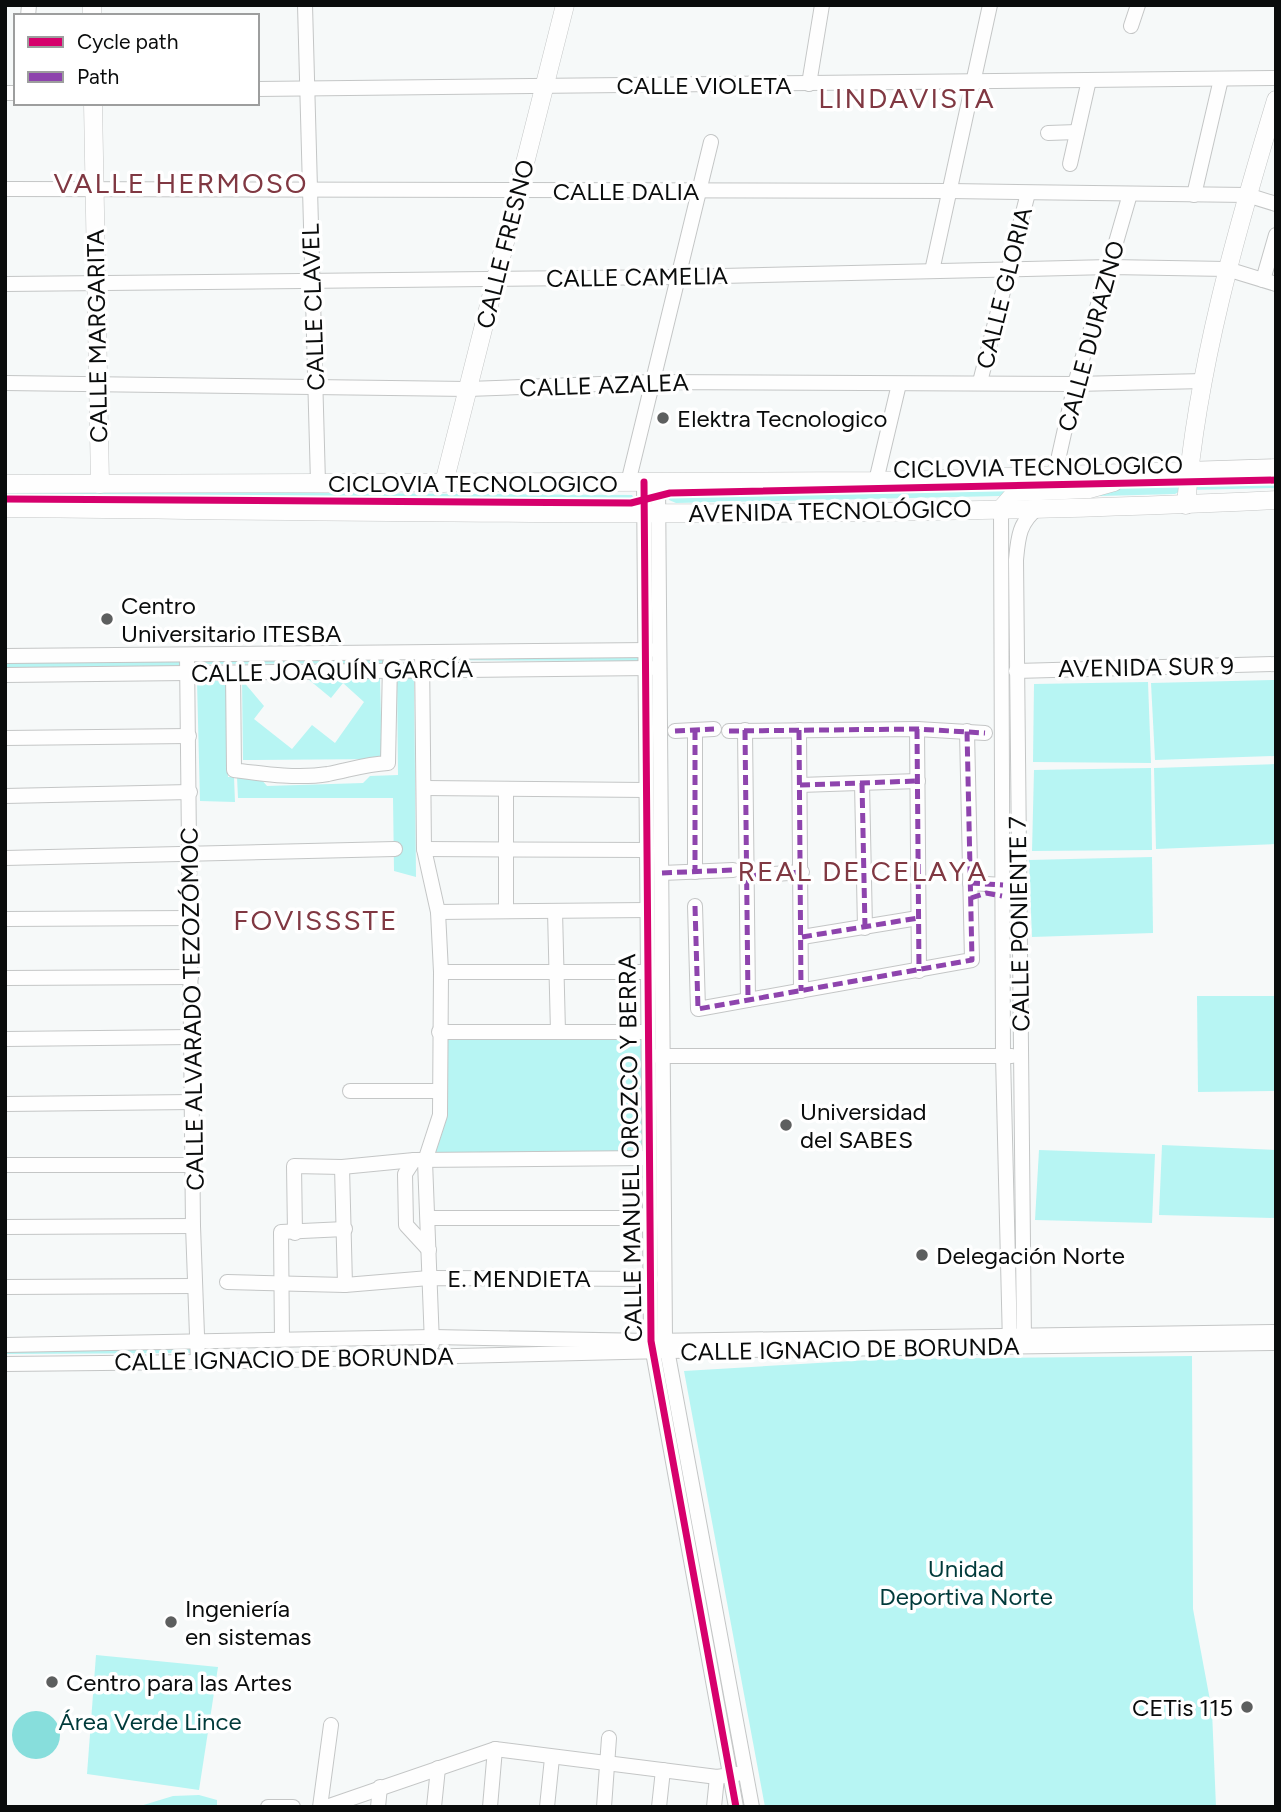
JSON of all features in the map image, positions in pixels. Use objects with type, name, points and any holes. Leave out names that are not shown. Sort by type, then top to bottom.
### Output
[{"type":"main road","name":"CALLE FRESNO","points":[[444,483],[565,5]]},
{"type":"main road","points":[[1186,505],[1203,381],[1227,269],[1276,100]]},
{"type":"main road","name":"CALLE MARGARITA","points":[[93,105],[100,484]]},
{"type":"main road","name":"AVENIDA TECNOLÓGICO","points":[[5,484],[876,481],[1054,478],[1276,468]]},
{"type":"main road","points":[[1001,509],[1016,492],[1089,489],[1148,474]]},
{"type":"main road","name":"AVENIDA TECNOLÓGICO","points":[[5,508],[651,513],[1001,509],[1276,500]]},
{"type":"street","name":"CALLE CLAVEL","points":[[305,5],[318,483]]},
{"type":"street","points":[[810,84],[822,5]]},
{"type":"street","points":[[932,271],[990,5]]},
{"type":"street","points":[[1131,26],[1138,5]]},
{"type":"street","name":"CALLE VIOLETA","points":[[259,89],[1276,78]]},
{"type":"street","points":[[1194,195],[1221,79]]},
{"type":"street","points":[[1070,164],[1090,80]]},
{"type":"street","points":[[1048,132],[1077,132]]},
{"type":"street","name":"CALLE MANUEL OROZCO Y BERRA","points":[[711,142],[652,382],[643,483],[651,513],[659,650],[665,1056],[658,1346],[751,1807]]},
{"type":"street","name":"CALLE DALIA","points":[[5,189],[95,187],[950,191],[1247,195],[1276,204]]},
{"type":"street","name":"CALLE GLORIA","points":[[980,383],[1028,193]]},
{"type":"street","name":"CALLE DURAZNO","points":[[1054,478],[1075,384],[1130,194]]},
{"type":"street","points":[[1269,282],[1276,235]]},
{"type":"street","name":"CALLE CAMELIA","points":[[5,284],[679,277],[1110,267],[1227,269],[1269,282]]},
{"type":"street","name":"CALLE AZALEA","points":[[5,383],[468,389],[652,382],[1075,384],[1203,381]]},
{"type":"street","points":[[876,481],[899,384]]},
{"type":"street","name":"CALLE PONIENTE 7","points":[[1017,1341],[1021,1056],[1016,671],[1019,529],[1038,508]]},
{"type":"street","name":"CALLE PONIENTE 7","points":[[1001,509],[1003,1056],[1017,1341]]},
{"type":"street","name":"CALLE MANUEL OROZCO Y BERRA","points":[[651,513],[643,651],[650,1279],[723,1776],[736,1807]]},
{"type":"street","name":"CALLE JOAQUÍN GARCÍA","points":[[5,656],[659,650]]},
{"type":"street","points":[[233,673],[234,770],[282,775],[328,774],[363,764],[388,763],[390,653]]},
{"type":"street","points":[[422,653],[424,849],[438,912],[441,972],[440,1115],[420,1160],[405,1174],[405,1225],[429,1250]]},
{"type":"street","name":"CALLE ALVARADO TEZOZÓMOC","points":[[187,655],[193,1226],[198,1362]]},
{"type":"street","name":"AVENIDA SUR 9","points":[[1016,671],[1276,664]]},
{"type":"street","name":"CALLE JOAQUÍN GARCÍA","points":[[5,675],[659,668]]},
{"type":"street","points":[[675,731],[714,729]]},
{"type":"street","points":[[917,729],[919,971]]},
{"type":"street","points":[[729,731],[917,729],[985,733]]},
{"type":"street","points":[[695,730],[695,872]]},
{"type":"street","points":[[745,730],[740,873],[748,1000]]},
{"type":"street","points":[[799,730],[801,991]]},
{"type":"street","points":[[695,906],[698,1009],[972,961],[967,731]]},
{"type":"street","points":[[5,738],[189,736]]},
{"type":"street","points":[[800,785],[918,781]]},
{"type":"street","points":[[862,783],[865,928]]},
{"type":"street","points":[[424,788],[646,790]]},
{"type":"street","points":[[506,789],[506,911]]},
{"type":"street","points":[[5,796],[190,792]]},
{"type":"street","points":[[5,858],[395,849]]},
{"type":"street","points":[[424,849],[647,850]]},
{"type":"street","points":[[662,873],[802,872]]},
{"type":"street","points":[[971,890],[1002,890]]},
{"type":"street","points":[[438,912],[647,910]]},
{"type":"street","points":[[555,911],[558,1032]]},
{"type":"street","points":[[5,919],[191,918]]},
{"type":"street","points":[[802,937],[918,918]]},
{"type":"street","points":[[441,972],[646,972]]},
{"type":"street","points":[[5,978],[191,977]]},
{"type":"street","points":[[439,1032],[648,1032]]},
{"type":"street","points":[[5,1039],[192,1037]]},
{"type":"street","points":[[649,1056],[1021,1056]]},
{"type":"street","points":[[350,1091],[440,1091]]},
{"type":"street","points":[[5,1104],[192,1102]]},
{"type":"street","points":[[282,1339],[282,1284],[294,1166],[342,1167],[420,1160],[649,1158]]},
{"type":"street","points":[[420,1160],[429,1218],[432,1354]]},
{"type":"street","points":[[5,1165],[194,1165]]},
{"type":"street","points":[[342,1167],[345,1285]]},
{"type":"street","points":[[429,1218],[650,1218]]},
{"type":"street","points":[[5,1227],[193,1226]]},
{"type":"street","points":[[288,1233],[345,1229]]},
{"type":"street","name":"E. MENDIETA","points":[[227,1282],[345,1285],[429,1278],[650,1279]]},
{"type":"street","points":[[5,1287],[194,1286]]},
{"type":"street","name":"CALLE IGNACIO DE BORUNDA","points":[[5,1364],[198,1362],[658,1346],[1017,1341],[1276,1332]]},
{"type":"street","name":"CALLE IGNACIO DE BORUNDA","points":[[5,1345],[433,1337],[658,1346]]},
{"type":"street","name":"CALLE IGNACIO DE BORUNDA","points":[[1017,1341],[1276,1343]]},
{"type":"street","points":[[320,1807],[331,1725]]},
{"type":"street","points":[[604,1807],[609,1738]]},
{"type":"street","points":[[326,1807],[495,1749],[552,1758],[723,1776],[745,1773]]},
{"type":"street","points":[[490,1807],[495,1749]]},
{"type":"street","points":[[547,1807],[552,1758]]},
{"type":"street","points":[[434,1807],[438,1768]]},
{"type":"street","points":[[659,1807],[663,1770]]},
{"type":"street","points":[[714,1807],[723,1776]]},
{"type":"street","points":[[378,1807],[380,1787]]},
{"type":"street","points":[[268,1806],[293,1807]]},
{"type":"green space","points":[[1276,482],[1276,488],[1191,490],[1197,485]]},
{"type":"green space","points":[[1175,483],[1180,491],[1175,494],[1026,498],[1107,486]]},
{"type":"green space","points":[[1021,486],[1000,496],[676,503],[669,500],[668,496]]},
{"type":"green space","points":[[5,491],[632,495],[634,499],[628,502],[5,497]]},
{"type":"green space","points":[[638,655],[638,661],[428,660],[430,657]]},
{"type":"green space","points":[[5,660],[180,660],[180,666],[5,671]]},
{"type":"green space","points":[[204,660],[384,660],[382,663],[200,664]]},
{"type":"green space","points":[[397,676],[414,676],[416,877],[394,871],[393,798],[238,798],[237,777],[260,778],[267,786],[363,783],[370,776],[398,775]]},
{"type":"green space","points":[[380,677],[382,759],[243,760],[242,680],[264,706],[254,719],[292,749],[312,725],[335,743],[364,702],[343,683],[331,698],[308,679]]},
{"type":"green space","points":[[226,680],[228,777],[234,777],[235,802],[200,801],[197,681]]},
{"type":"green space","points":[[1275,680],[1275,756],[1155,760],[1151,683]]},
{"type":"green space","points":[[1148,682],[1151,763],[1033,762],[1034,684]]},
{"type":"green space","points":[[1276,764],[1276,844],[1156,849],[1154,768]]},
{"type":"green space","points":[[1151,768],[1152,850],[1032,851],[1034,770]]},
{"type":"green space","points":[[1152,857],[1153,933],[1032,937],[1029,860]]},
{"type":"green space","points":[[1197,996],[1276,996],[1276,1091],[1198,1092]]},
{"type":"green space","points":[[641,1037],[643,1152],[431,1153],[444,1038]]},
{"type":"green space","points":[[1162,1145],[1276,1150],[1275,1218],[1159,1215]]},
{"type":"green space","points":[[1039,1150],[1155,1154],[1152,1223],[1035,1220]]},
{"type":"green space","points":[[194,1346],[192,1353],[5,1354],[5,1348]]},
{"type":"green space","name":"Unidad Deportiva Norte","points":[[1192,1356],[1193,1609],[1212,1711],[1216,1807],[765,1807],[684,1371],[886,1359]]},
{"type":"green space","name":"Área Verde Lince","points":[[96,1655],[218,1667],[199,1790],[87,1774]]},
{"type":"green space","points":[[199,1795],[217,1800],[217,1807],[137,1807],[173,1796]]},
{"type":"shaded area","points":[[36,1711],[45,1712],[53,1718],[59,1726],[59,1744],[53,1752],[45,1758],[36,1759],[27,1758],[19,1752],[13,1744],[12,1735],[13,1726],[19,1718],[27,1712]]},
{"type":"marked path","points":[[675,731],[714,729]]},
{"type":"marked path","points":[[917,729],[919,971]]},
{"type":"marked path","points":[[729,731],[917,729],[985,733]]},
{"type":"marked path","points":[[695,730],[695,872]]},
{"type":"marked path","points":[[745,730],[748,1000]]},
{"type":"marked path","points":[[799,730],[801,991]]},
{"type":"marked path","points":[[695,906],[698,1009],[972,960],[967,731]]},
{"type":"marked path","points":[[800,785],[918,781]]},
{"type":"marked path","points":[[862,783],[865,928]]},
{"type":"marked path","points":[[662,873],[733,870]]},
{"type":"marked path","points":[[746,876],[802,872]]},
{"type":"marked path","points":[[970,883],[1003,885]]},
{"type":"marked path","points":[[971,898],[986,893],[1002,896]]},
{"type":"marked path","points":[[802,937],[918,918]]},
{"type":"cycle path","name":"CICLOVIA TECNOLOGICO","points":[[5,499],[631,503],[670,493],[1276,480]]},
{"type":"cycle path","points":[[644,482],[651,1341],[736,1807]]},
{"type":"place","name":"Elektra Tecnologico","points":[[663,418]]},
{"type":"place","name":"Centro Universitario ITESBA","points":[[107,619]]},
{"type":"place","name":"Universidad del SABES","points":[[786,1125]]},
{"type":"place","name":"Delegación Norte","points":[[922,1255]]},
{"type":"place","name":"Ingeniería en sistemas","points":[[171,1622]]},
{"type":"place","name":"Centro para las Artes","points":[[52,1682]]},
{"type":"place","name":"CETis 115","points":[[1247,1707]]},
{"type":"district","name":"LINDAVISTA","points":[[907,98]]},
{"type":"district","name":"VALLE HERMOSO","points":[[181,183]]},
{"type":"district","name":"REAL DE CELAYA","points":[[863,871]]},
{"type":"district","name":"FOVISSSTE","points":[[316,920]]}]
